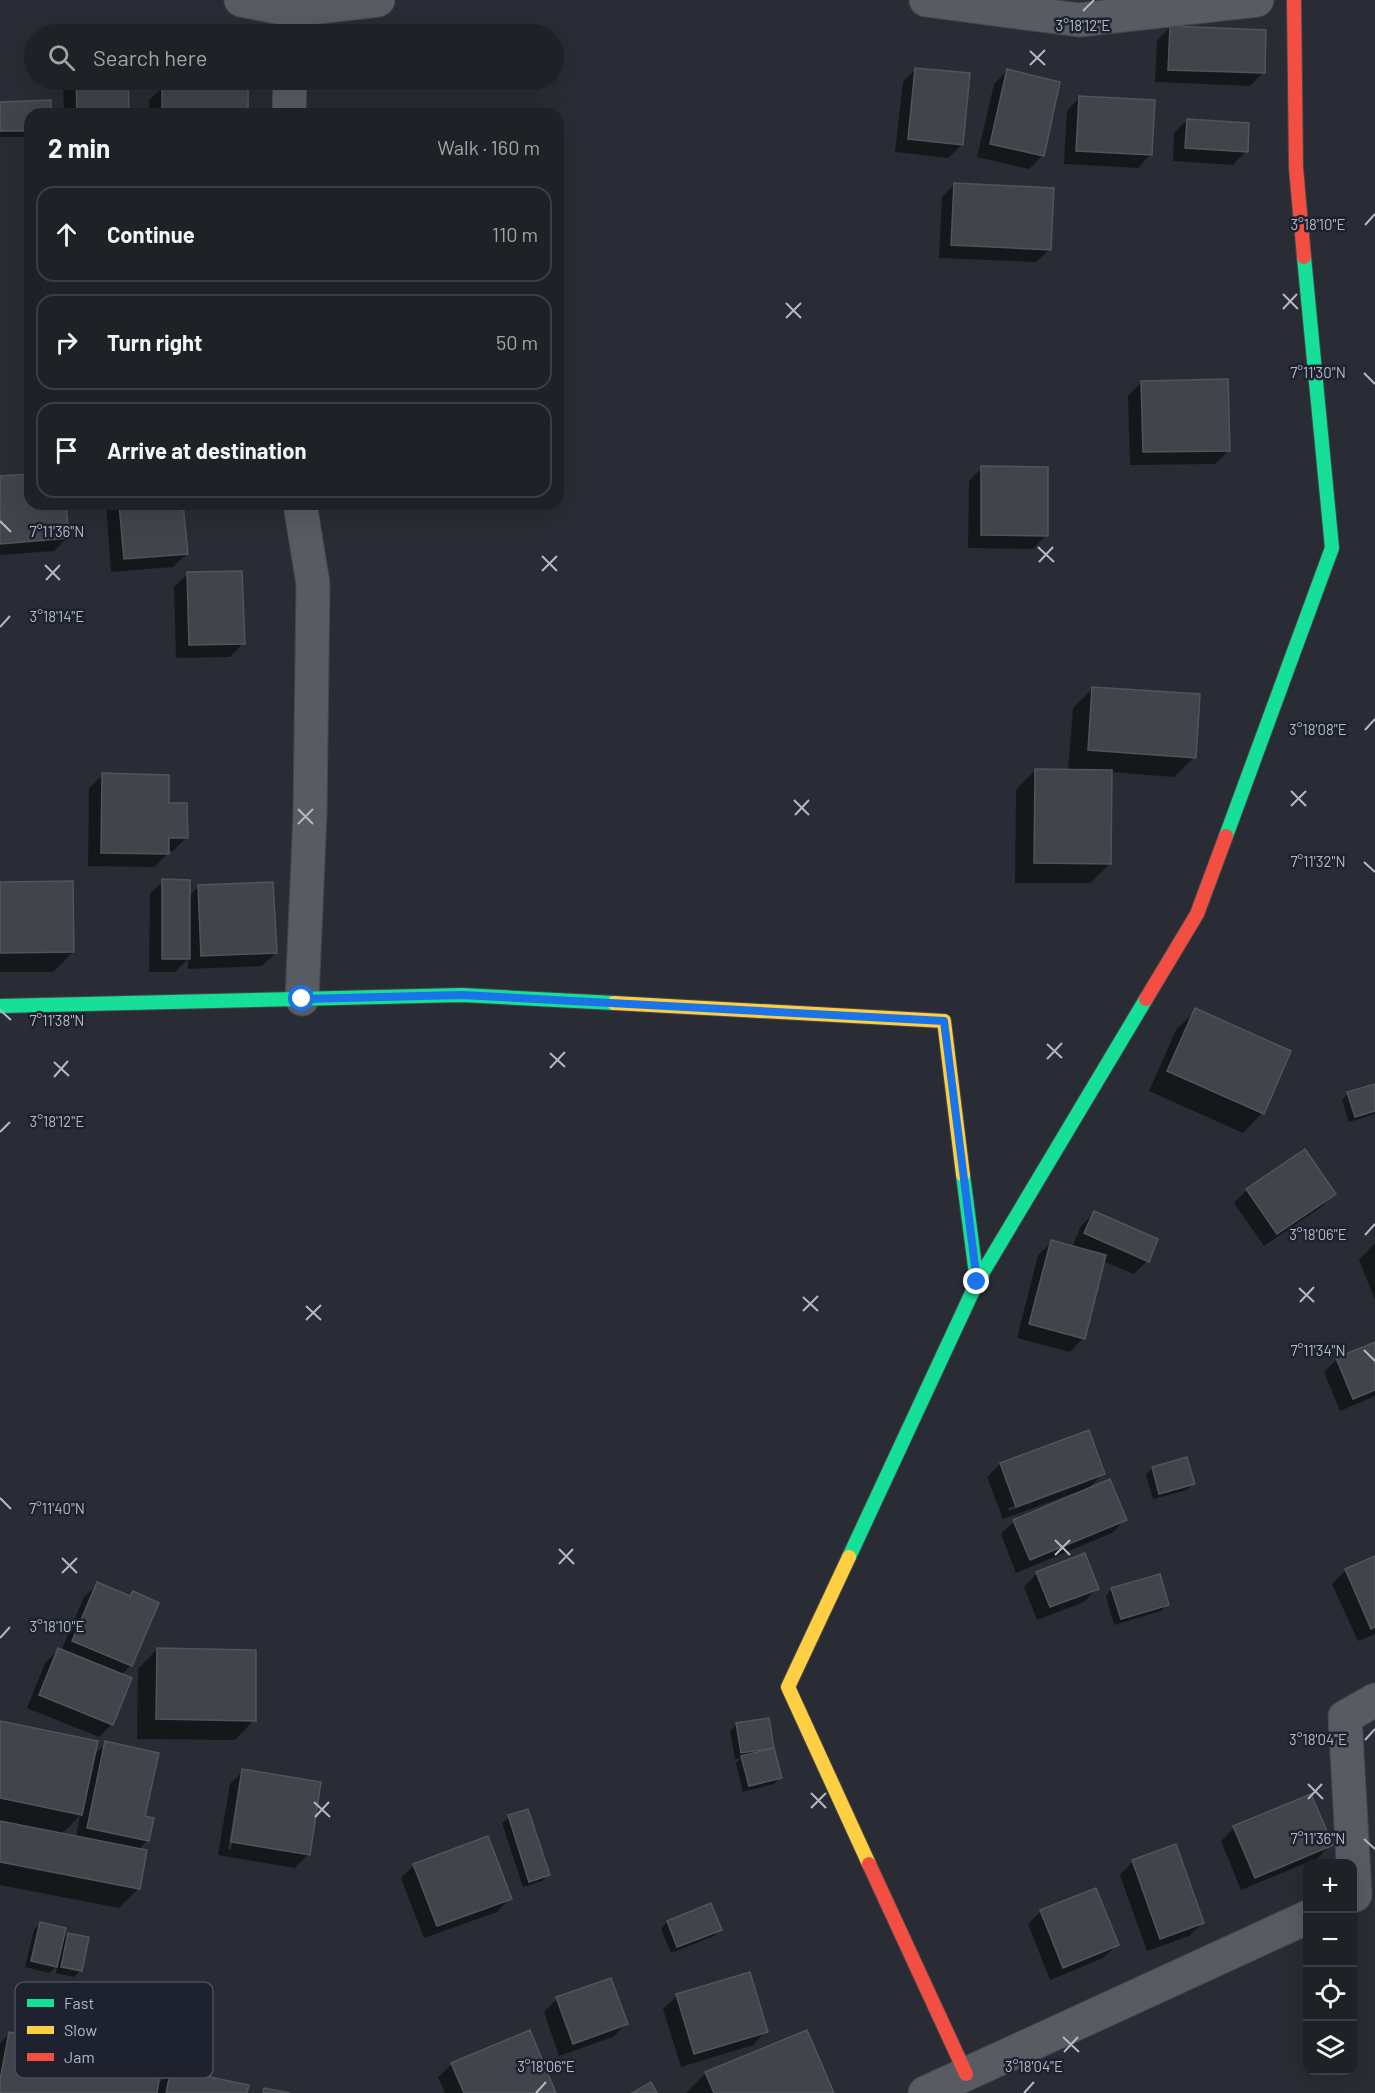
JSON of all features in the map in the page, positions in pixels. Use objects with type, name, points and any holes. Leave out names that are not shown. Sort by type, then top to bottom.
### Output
[{"type":"street","points":[[241,0],[291,22],[378,0]]},
{"type":"street","points":[[926,0],[1079,20],[1257,0]]},
{"type":"street","points":[[966,2074],[788,1687],[977,1282],[1197,914],[1332,548],[1296,168],[1294,0]]},
{"type":"street","points":[[289,108],[290,90]]},
{"type":"street","points":[[301,510],[313,584],[310,814],[302,999]]},
{"type":"street","points":[[0,1006],[462,995],[944,1021],[977,1282]]},
{"type":"street","points":[[1353,1859],[1345,1718],[1375,1700]]},
{"type":"street","points":[[925,2093],[1303,1919]]},
{"type":"building","points":[[1170,26],[1266,30],[1265,73],[1168,70]]},
{"type":"building","points":[[915,68],[970,73],[963,145],[908,139]]},
{"type":"building","points":[[1007,69],[1060,82],[1044,156],[990,144]]},
{"type":"building","points":[[76,90],[128,90],[129,108],[77,108]]},
{"type":"building","points":[[162,90],[248,90],[248,108],[162,108]]},
{"type":"building","points":[[1079,96],[1155,100],[1152,155],[1076,151]]},
{"type":"building","points":[[51,100],[51,108],[24,108],[24,131],[0,131],[0,102]]},
{"type":"building","points":[[1187,119],[1249,123],[1248,152],[1185,148]]},
{"type":"building","points":[[954,183],[1054,188],[1051,250],[951,245]]},
{"type":"building","points":[[1228,379],[1230,451],[1143,452],[1141,381]]},
{"type":"building","points":[[981,466],[1048,467],[1048,536],[981,535]]},
{"type":"building","points":[[24,474],[24,510],[67,510],[69,538],[0,544],[0,476]]},
{"type":"building","points":[[120,510],[184,510],[188,554],[124,559]]},
{"type":"building","points":[[242,571],[245,644],[189,645],[187,572]]},
{"type":"building","points":[[1092,687],[1200,694],[1196,758],[1088,750]]},
{"type":"building","points":[[1035,769],[1112,770],[1111,864],[1034,863]]},
{"type":"building","points":[[102,773],[169,775],[169,803],[187,803],[188,838],[169,838],[169,854],[101,853]]},
{"type":"building","points":[[162,879],[190,880],[190,959],[162,959]]},
{"type":"building","points":[[73,881],[74,952],[0,953],[0,882]]},
{"type":"building","points":[[273,882],[277,953],[201,956],[198,885]]},
{"type":"building","points":[[1195,1008],[1291,1051],[1264,1114],[1167,1071]]},
{"type":"building","points":[[1375,1084],[1375,1111],[1355,1117],[1347,1092]]},
{"type":"building","points":[[1305,1149],[1336,1194],[1277,1234],[1246,1189]]},
{"type":"building","points":[[1094,1211],[1158,1239],[1149,1262],[1084,1233]]},
{"type":"building","points":[[1051,1240],[1106,1255],[1085,1339],[1029,1324]]},
{"type":"building","points":[[1375,1342],[1375,1390],[1353,1399],[1336,1358]]},
{"type":"building","points":[[1089,1430],[1105,1474],[1016,1507],[1000,1463]]},
{"type":"building","points":[[1187,1457],[1195,1484],[1159,1494],[1152,1467]]},
{"type":"building","points":[[1110,1479],[1127,1520],[1030,1560],[1013,1520]]},
{"type":"building","points":[[1085,1553],[1099,1589],[1050,1607],[1036,1572]]},
{"type":"building","points":[[1375,1556],[1375,1627],[1371,1629],[1345,1569]]},
{"type":"building","points":[[1160,1574],[1169,1605],[1121,1619],[1111,1588]]},
{"type":"building","points":[[97,1582],[130,1596],[133,1591],[159,1603],[132,1666],[72,1641]]},
{"type":"building","points":[[58,1648],[132,1678],[113,1725],[39,1695]]},
{"type":"building","points":[[157,1648],[256,1650],[256,1721],[156,1719]]},
{"type":"building","points":[[769,1718],[774,1748],[741,1753],[736,1723]]},
{"type":"building","points":[[0,1721],[98,1741],[82,1815],[0,1798]]},
{"type":"building","points":[[105,1741],[159,1753],[145,1816],[154,1818],[149,1841],[87,1828]]},
{"type":"building","points":[[774,1748],[782,1778],[749,1786],[741,1756]]},
{"type":"building","points":[[242,1769],[321,1782],[310,1855],[231,1842]]},
{"type":"building","points":[[1311,1794],[1333,1845],[1255,1878],[1233,1826]]},
{"type":"building","points":[[528,1809],[550,1875],[529,1882],[508,1815]]},
{"type":"building","points":[[0,1821],[147,1850],[140,1889],[0,1862]]},
{"type":"building","points":[[488,1836],[512,1899],[437,1926],[413,1864]]},
{"type":"building","points":[[1176,1844],[1204,1923],[1160,1939],[1132,1860]]},
{"type":"building","points":[[1096,1888],[1119,1945],[1063,1968],[1040,1910]]},
{"type":"building","points":[[711,1903],[722,1930],[677,1947],[667,1921]]},
{"type":"building","points":[[40,1922],[66,1928],[57,1967],[31,1961]]},
{"type":"building","points":[[68,1933],[89,1937],[82,1971],[61,1967]]},
{"type":"building","points":[[750,1972],[768,2032],[694,2054],[676,1994]]},
{"type":"building","points":[[611,1978],[628,2024],[573,2044],[556,1997]]},
{"type":"building","points":[[530,2030],[556,2093],[464,2093],[451,2063]]},
{"type":"building","points":[[807,2030],[834,2093],[714,2093],[705,2072]]},
{"type":"building","points":[[9,2032],[15,2033],[15,2078],[159,2078],[157,2093],[0,2093],[0,2080]]},
{"type":"building","points":[[169,2078],[213,2078],[249,2085],[247,2093],[166,2093]]},
{"type":"building","points":[[651,2082],[657,2093],[632,2093]]},
{"type":"building","points":[[264,2088],[290,2093],[263,2093]]},
{"type":"traffic: fast","points":[[1226,836],[1332,548],[1304,257]]},
{"type":"traffic: fast","points":[[0,1006],[462,995],[614,1003]]},
{"type":"traffic: fast","points":[[977,1282],[1146,999]]},
{"type":"traffic: fast","points":[[849,1557],[977,1282],[963,1175]]},
{"type":"traffic: slow","points":[[614,1003],[944,1021],[963,1175]]},
{"type":"traffic: slow","points":[[849,1557],[788,1687],[869,1864]]},
{"type":"traffic: jam","points":[[1294,0],[1296,168],[1304,257]]},
{"type":"traffic: jam","points":[[1146,999],[1197,914],[1226,836]]},
{"type":"traffic: jam","points":[[869,1864],[966,2074]]},
{"type":"route","points":[[302,999],[462,995],[944,1021],[977,1282]]}]
